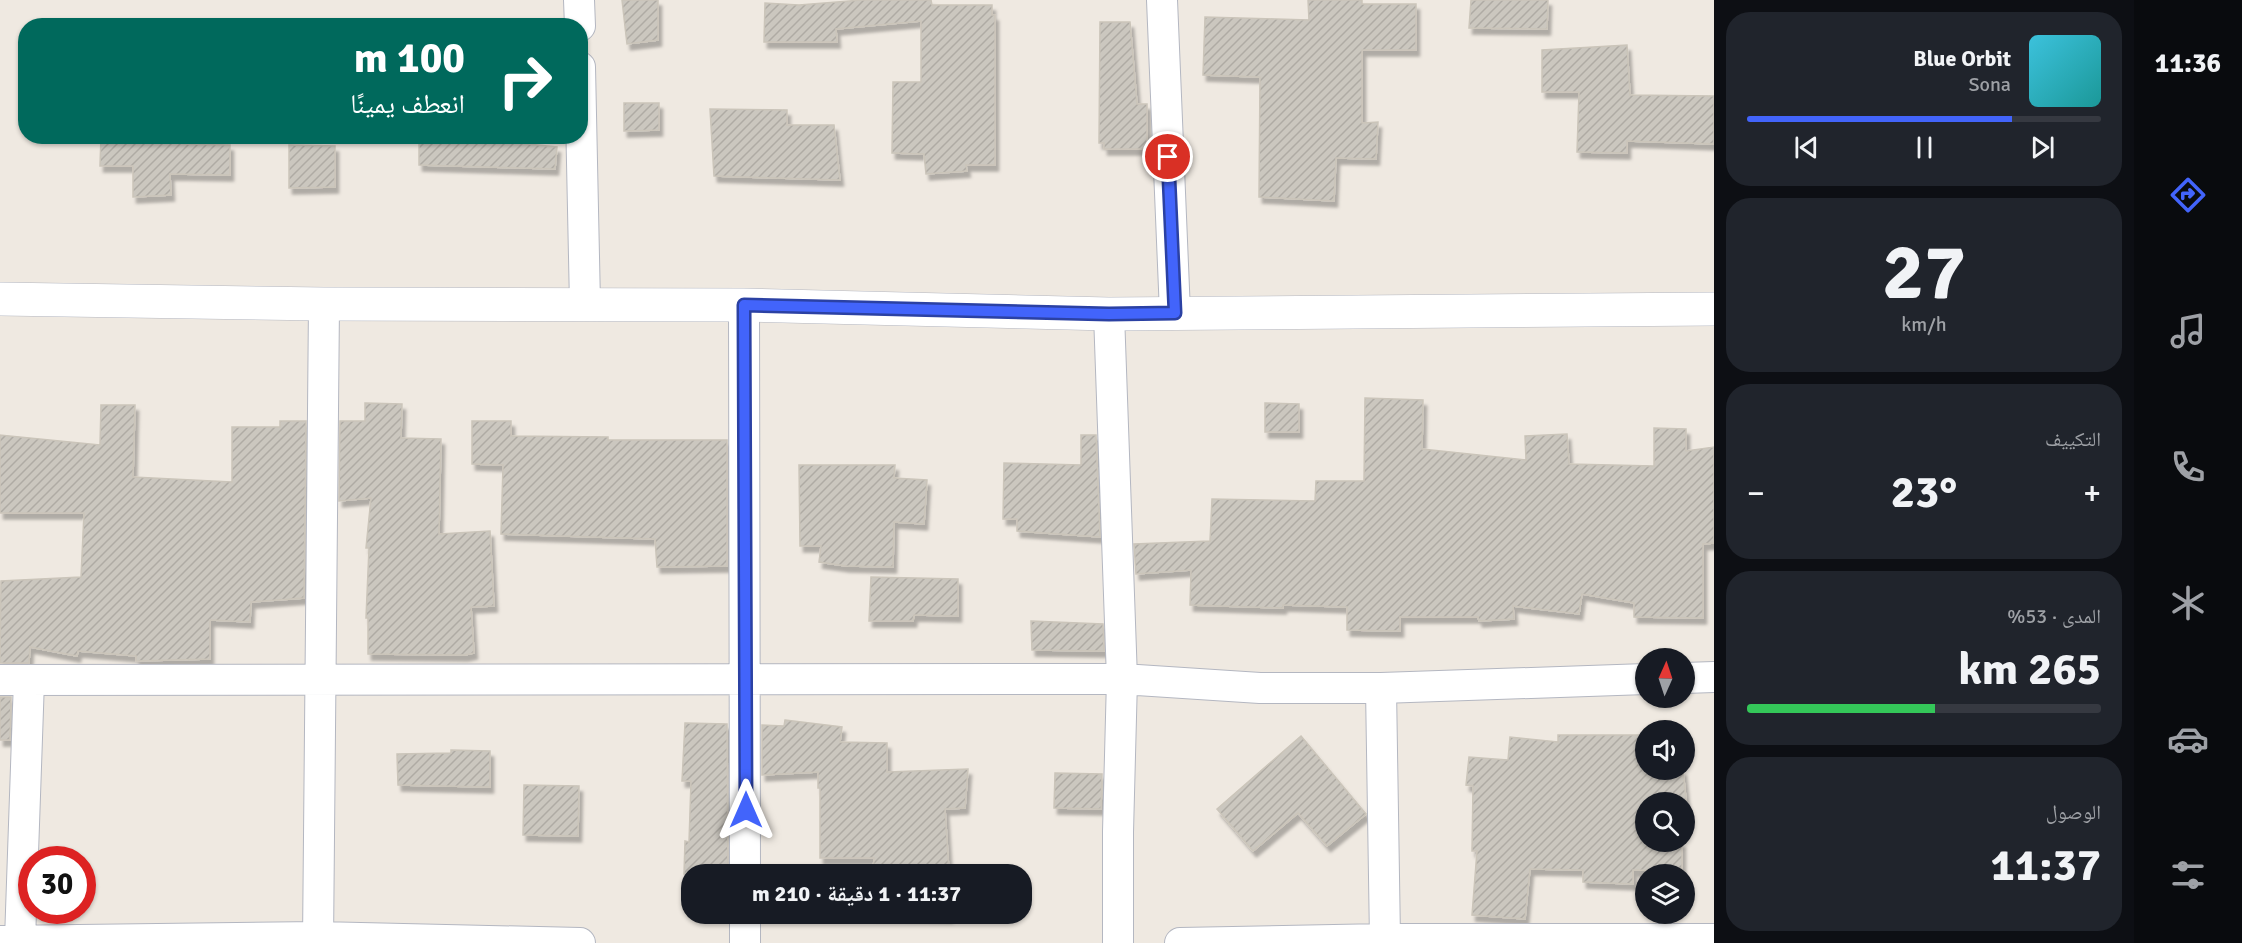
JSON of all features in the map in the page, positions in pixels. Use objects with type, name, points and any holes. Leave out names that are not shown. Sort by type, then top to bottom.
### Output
[{"type":"street","points":[[579,0],[580,18]]},
{"type":"street","points":[[1162,0],[1175,313]]},
{"type":"street","points":[[582,144],[585,304]]},
{"type":"street","points":[[0,300],[324,304],[744,305],[1109,314],[1714,309]]},
{"type":"street","points":[[318,940],[324,304]]},
{"type":"street","points":[[744,305],[745,864]]},
{"type":"street","points":[[1109,314],[1122,679],[1118,943]]},
{"type":"street","points":[[1695,678],[1714,677]]},
{"type":"street","points":[[580,943],[318,940],[10,941],[14,680],[1122,679],[1260,688],[1381,688],[1635,679]]},
{"type":"street","points":[[1381,688],[1385,939]]},
{"type":"street","points":[[745,924],[745,943]]},
{"type":"street","points":[[1179,943],[1385,939],[1714,939]]},
{"type":"building","points":[[622,0],[658,0],[658,40],[627,44]]},
{"type":"building","points":[[862,0],[931,0],[932,5],[992,5],[992,15],[995,15],[995,165],[966,165],[967,171],[926,174],[924,154],[892,153],[893,82],[921,82],[921,21],[836,29],[837,42],[764,42],[765,3],[799,5]]},
{"type":"building","points":[[1308,0],[1362,0],[1362,4],[1416,4],[1416,50],[1362,50],[1362,123],[1378,122],[1376,159],[1336,158],[1334,201],[1259,197],[1260,77],[1203,75],[1205,17],[1309,20]]},
{"type":"building","points":[[1471,0],[1548,0],[1547,29],[1469,28]]},
{"type":"building","points":[[1100,22],[1130,22],[1137,104],[1147,104],[1147,149],[1104,149],[1104,143],[1099,143]]},
{"type":"building","points":[[1627,45],[1630,95],[1714,96],[1714,144],[1627,141],[1627,153],[1577,152],[1579,92],[1542,92],[1542,50]]},
{"type":"building","points":[[624,103],[659,103],[659,130],[624,131]]},
{"type":"building","points":[[710,109],[787,110],[787,125],[834,125],[840,180],[714,176]]},
{"type":"building","points":[[101,144],[230,145],[230,175],[170,174],[171,195],[133,197],[133,166],[100,166]]},
{"type":"building","points":[[419,144],[528,144],[557,147],[555,169],[419,165]]},
{"type":"building","points":[[289,145],[335,146],[335,187],[289,188]]},
{"type":"building","points":[[1365,398],[1423,400],[1422,449],[1526,460],[1525,436],[1567,434],[1569,464],[1654,466],[1654,428],[1686,429],[1686,451],[1714,447],[1714,543],[1703,544],[1703,618],[1634,617],[1634,603],[1582,594],[1579,614],[1513,606],[1514,619],[1479,621],[1478,617],[1400,617],[1400,631],[1347,630],[1347,607],[1283,605],[1283,608],[1190,605],[1191,570],[1136,574],[1134,544],[1210,541],[1212,499],[1315,501],[1316,481],[1364,481]]},
{"type":"building","points":[[365,403],[402,404],[401,438],[441,439],[439,534],[490,531],[494,606],[471,607],[474,653],[465,655],[368,654],[368,618],[366,618],[369,548],[366,548],[371,498],[339,501],[340,421],[365,421]]},
{"type":"building","points":[[1265,403],[1299,404],[1299,432],[1265,432]]},
{"type":"building","points":[[101,405],[135,405],[133,477],[232,482],[232,427],[280,427],[280,421],[306,421],[304,598],[251,602],[250,622],[210,620],[210,659],[136,661],[136,656],[78,651],[77,656],[30,647],[29,663],[0,663],[1,581],[81,577],[84,513],[0,513],[0,435],[100,445]]},
{"type":"building","points":[[472,421],[511,421],[511,436],[608,437],[608,440],[727,440],[727,566],[657,567],[655,539],[501,534],[503,465],[472,464]]},
{"type":"building","points":[[1081,435],[1096,435],[1100,537],[1017,531],[1017,519],[1003,519],[1004,463],[1081,465]]},
{"type":"building","points":[[799,465],[895,465],[894,478],[927,480],[924,524],[894,522],[893,567],[846,566],[819,562],[821,546],[800,546]]},
{"type":"building","points":[[871,577],[958,579],[958,616],[914,615],[913,621],[869,621]]},
{"type":"building","points":[[1031,621],[1103,624],[1104,651],[1032,650]]},
{"type":"building","points":[[0,697],[11,697],[10,740],[0,740]]},
{"type":"building","points":[[785,720],[842,727],[840,742],[887,743],[887,772],[968,769],[965,808],[945,809],[948,864],[874,864],[874,858],[820,858],[818,772],[762,775],[762,725],[784,726]]},
{"type":"building","points":[[685,723],[727,724],[728,864],[684,864],[685,841],[689,842],[691,781],[682,781]]},
{"type":"building","points":[[1558,735],[1635,735],[1635,780],[1684,780],[1685,792],[1635,792],[1635,852],[1682,852],[1682,864],[1635,864],[1633,884],[1583,882],[1583,870],[1530,869],[1525,919],[1472,915],[1477,851],[1472,851],[1473,786],[1466,785],[1469,757],[1508,760],[1510,737],[1558,742]]},
{"type":"building","points":[[1301,736],[1366,814],[1327,846],[1298,813],[1253,851],[1217,809]]},
{"type":"building","points":[[451,750],[490,751],[490,787],[398,785],[397,754],[451,753]]},
{"type":"building","points":[[1055,773],[1102,774],[1101,809],[1054,808]]},
{"type":"building","points":[[524,785],[579,786],[578,836],[523,835]]},
{"type":"route","points":[[746,810],[744,305],[1109,314],[1175,313],[1168,157]]}]
